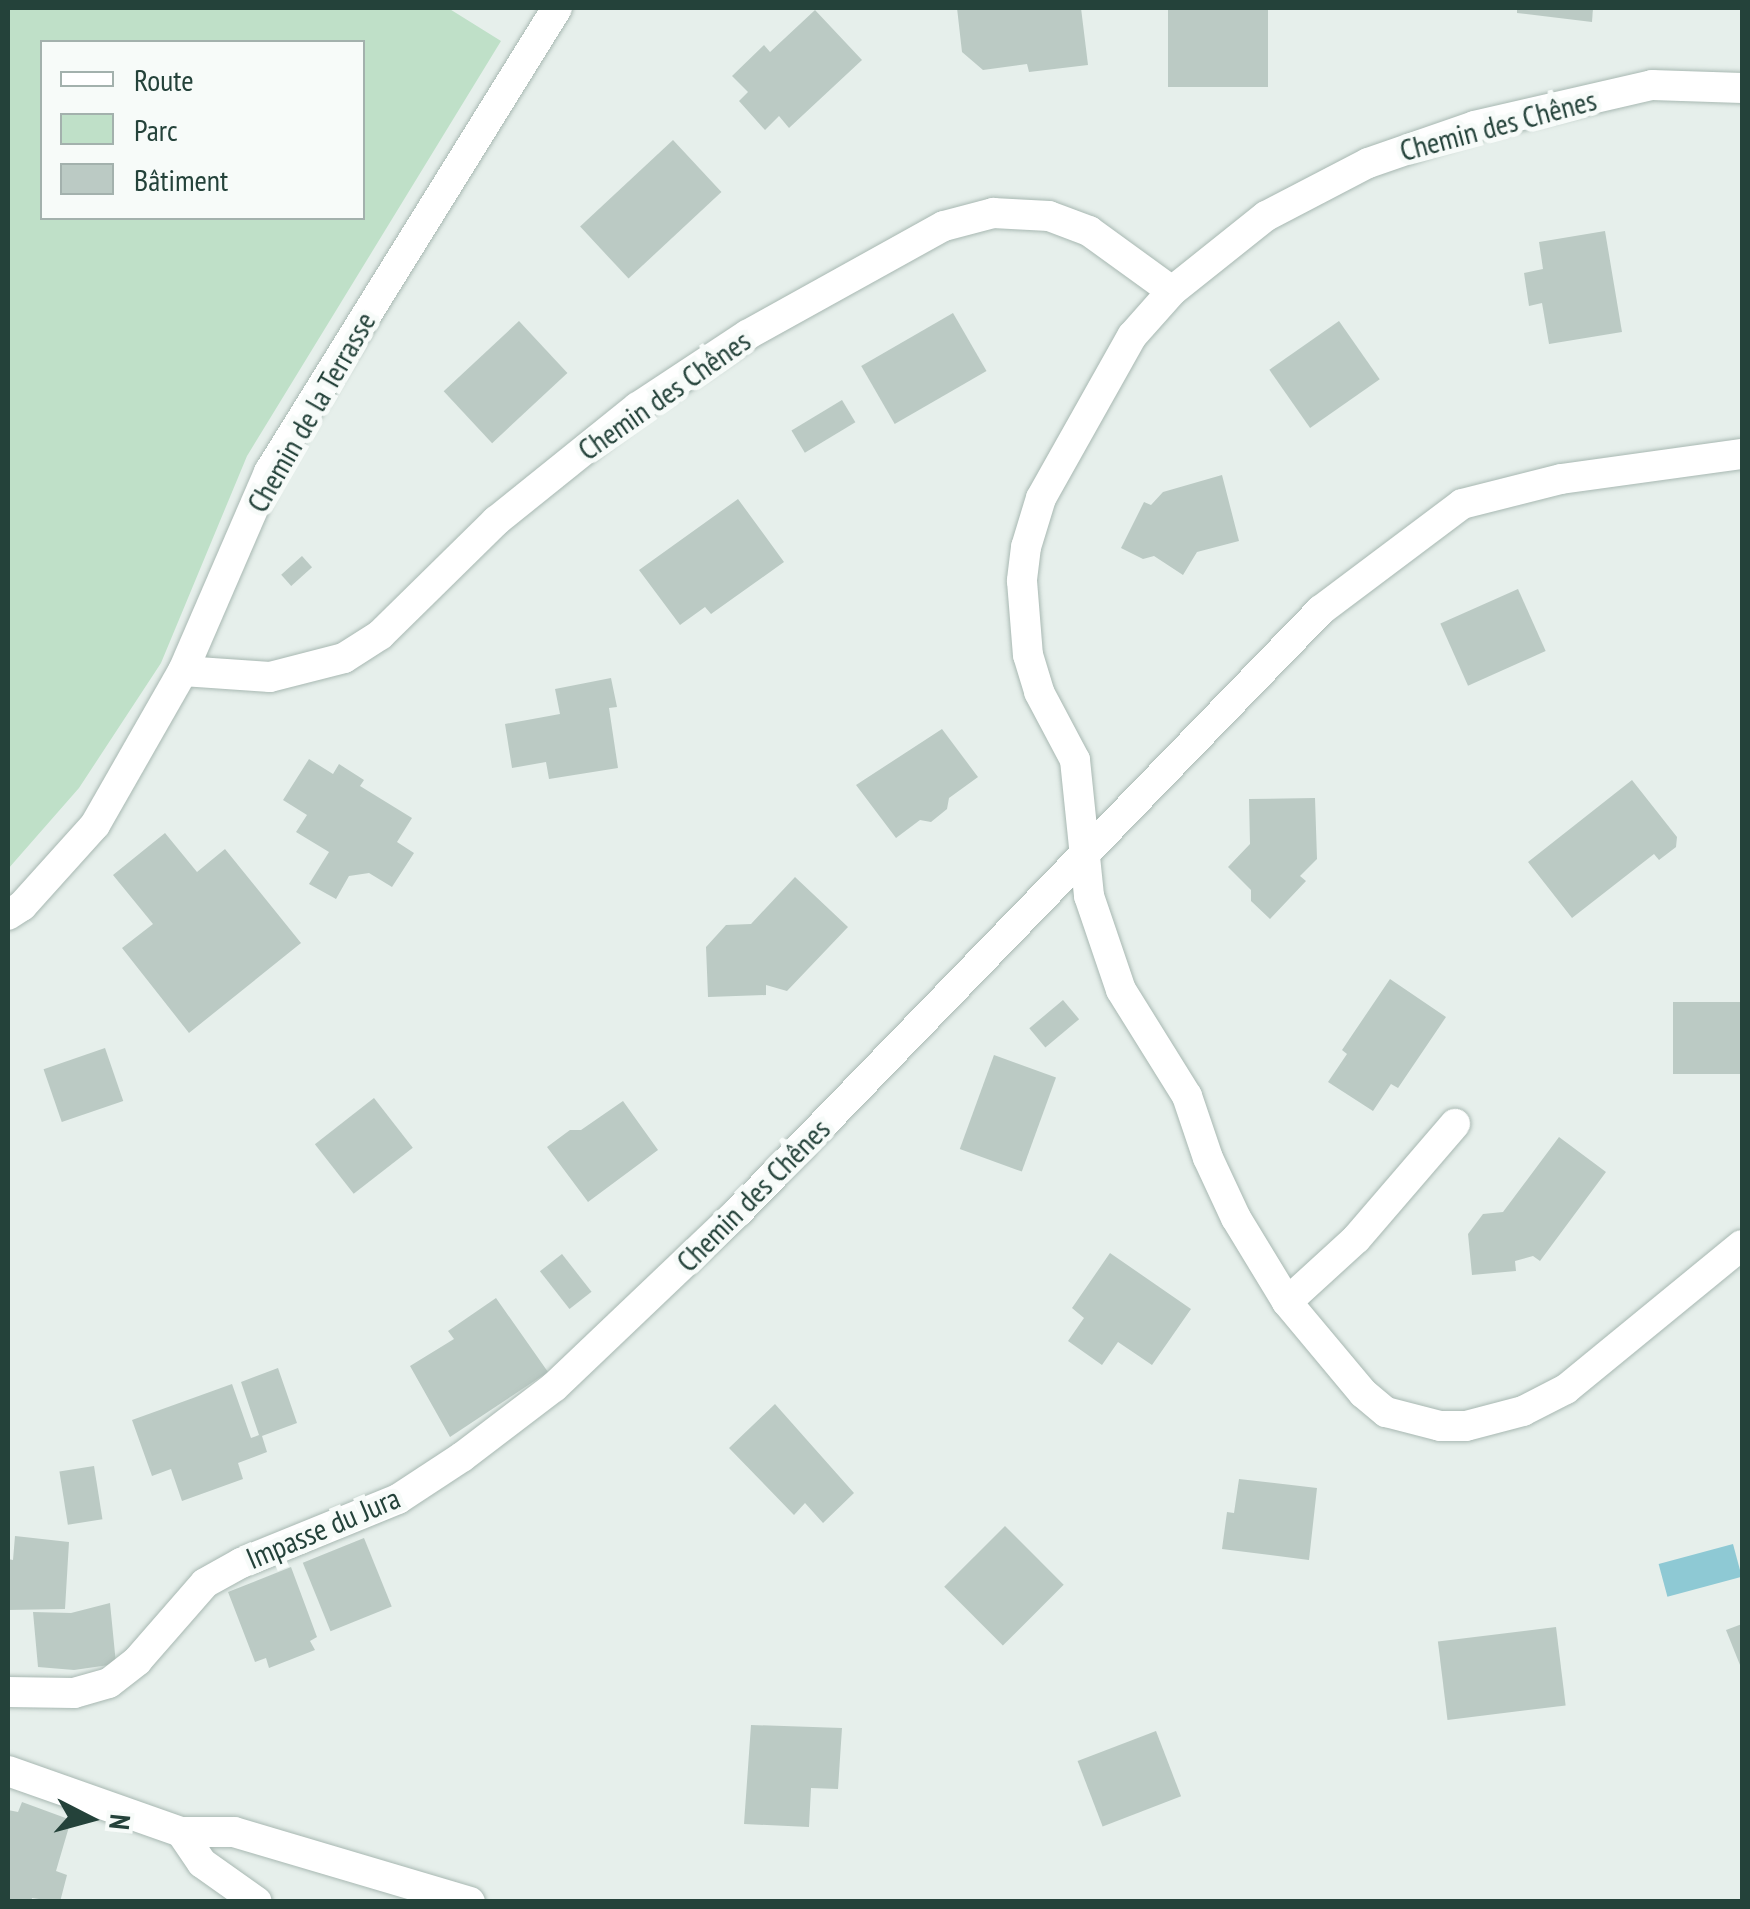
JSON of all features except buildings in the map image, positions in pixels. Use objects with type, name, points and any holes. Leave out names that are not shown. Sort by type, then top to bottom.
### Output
[{"type":"street","name":"Chemin de la Terrasse","points":[[8,915],[22,906],[94,825],[183,671],[268,472],[557,8]]},
{"type":"street","name":"Chemin des Chênes","points":[[1742,88],[1652,85],[1420,141],[1266,216],[1172,291],[1132,336],[1067,445],[1041,498],[1026,547],[1022,599],[1028,656],[1039,692],[1074,760],[1089,896],[1121,990],[1187,1096],[1208,1158],[1236,1218],[1287,1302],[1332,1360],[1386,1412],[1440,1426],[1466,1426],[1523,1410],[1566,1389],[1742,1245]]},
{"type":"street","name":"Chemin des Chênes","points":[[183,671],[270,677],[344,658],[380,636],[496,521],[638,408],[747,335],[944,226],[993,213],[1048,216],[1090,231],[1172,291]]},
{"type":"street","name":"Chemin des Chênes","points":[[629,1319],[1321,610],[1462,504],[1561,479],[1742,454]]},
{"type":"street","points":[[1287,1302],[1356,1239],[1455,1124]]},
{"type":"street","name":"Impasse du Jura","points":[[8,1692],[92,1690],[125,1674],[204,1583],[241,1563],[362,1516],[430,1479],[554,1387],[629,1319]]},
{"type":"street","points":[[8,1771],[181,1832],[234,1832],[470,1902]]},
{"type":"street","points":[[181,1832],[202,1863],[257,1902]]},
{"type":"green space","points":[[8,8],[448,8],[501,41],[247,456],[161,663],[79,788],[8,869]]},
{"type":"water","points":[[1733,1544],[1742,1577],[1667,1597],[1659,1564]]}]
